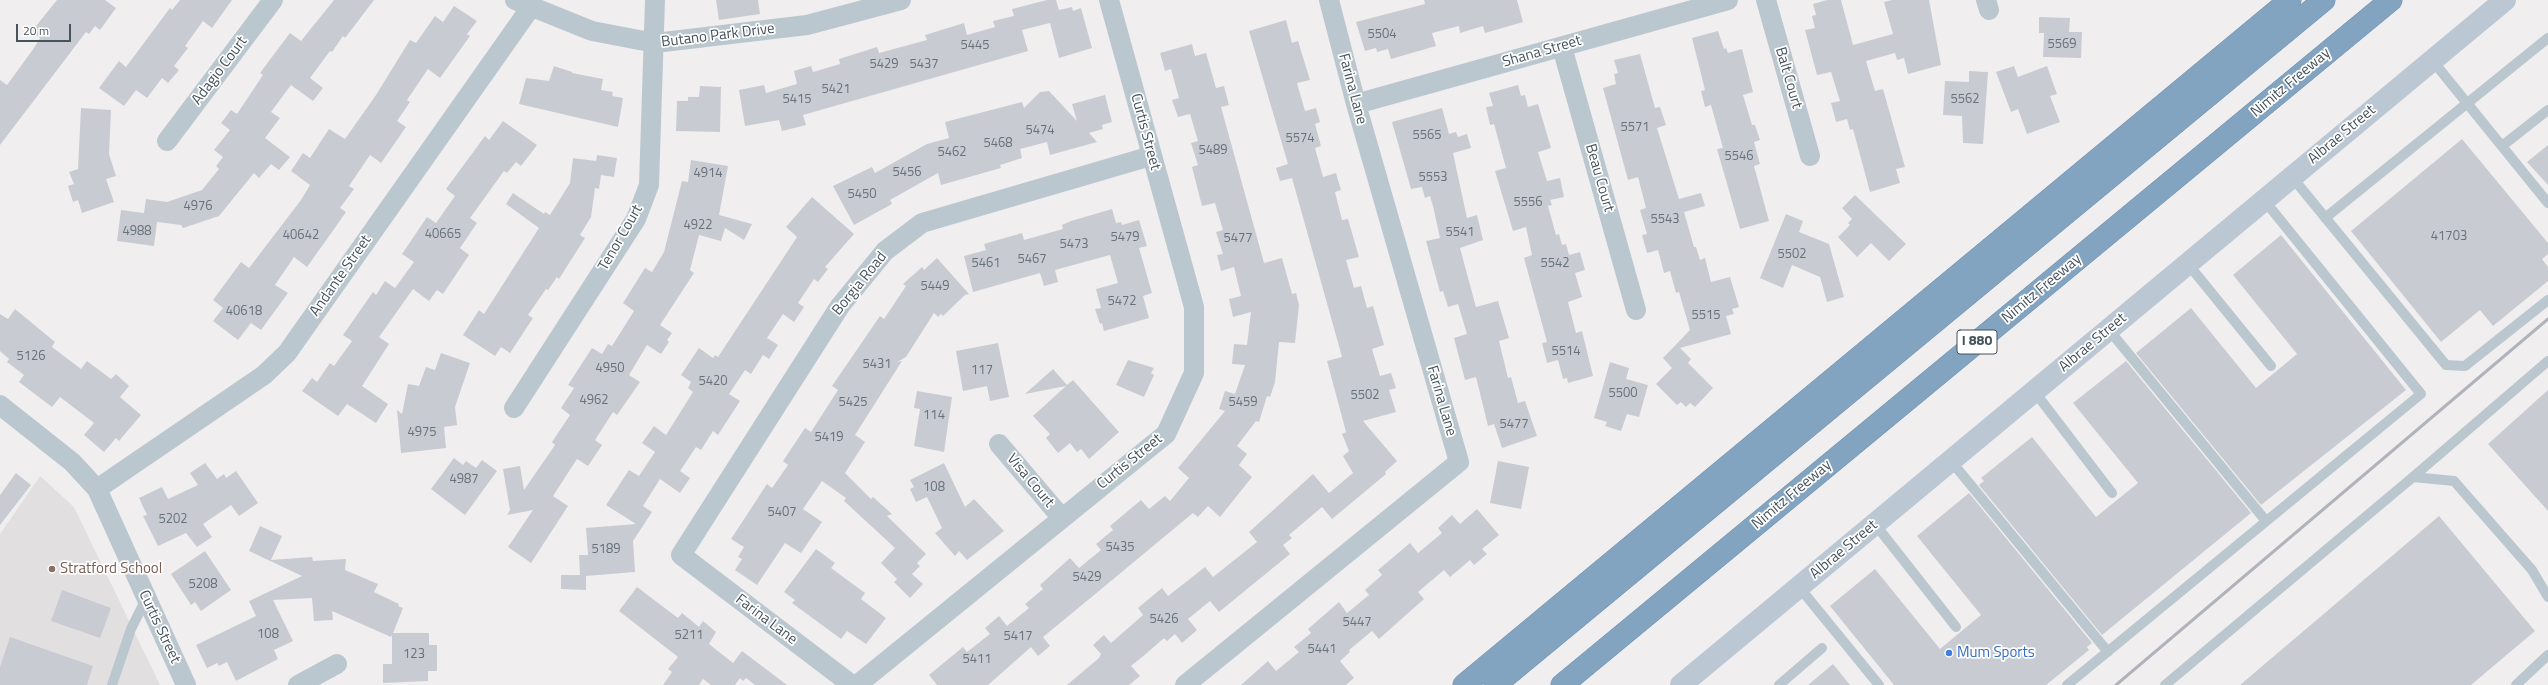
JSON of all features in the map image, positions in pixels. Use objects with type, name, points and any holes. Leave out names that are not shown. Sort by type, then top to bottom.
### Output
[{"type":"highway","points":[[1464,685],[2290,0]]},
{"type":"highway","name":"I 880","points":[[1495,685],[2324,0]]},
{"type":"highway","name":"Nimitz Freeway","points":[[1562,685],[2391,0]]},
{"type":"street","name":"Adagio Court","points":[[167,142],[273,0]]},
{"type":"street","name":"Tenor Court","points":[[514,408],[636,219],[649,185],[656,0]]},
{"type":"street","name":"Butano Park Drive","points":[[523,4],[592,32],[655,43],[807,25],[901,0]]},
{"type":"street","name":"Curtis Street","points":[[857,685],[1061,517],[1166,434],[1194,373],[1194,307],[1109,0]]},
{"type":"street","name":"Farina Lane","points":[[1185,685],[1459,462],[1356,104],[1329,0]]},
{"type":"street","name":"Shana Street","points":[[1356,104],[1728,0]]},
{"type":"street","name":"Balt Court","points":[[1766,0],[1810,156]]},
{"type":"street","name":"Albrae Street","points":[[1685,684],[1799,587],[2505,0]]},
{"type":"street","name":"Andante Street","points":[[97,489],[264,375],[286,353],[523,4]]},
{"type":"street","name":"Beau Court","points":[[1562,46],[1636,310]]},
{"type":"street","name":"Borgia Road","points":[[681,555],[840,306],[885,251],[922,223],[1151,156]]},
{"type":"street","name":"Curtis Street","points":[[0,405],[72,462],[97,489],[186,685]]},
{"type":"street","name":"Visa Court","points":[[999,444],[1061,517]]},
{"type":"street","name":"Farina Lane","points":[[681,555],[852,685]]},
{"type":"street","points":[[298,685],[337,664]]},
{"type":"lane","points":[[2325,218],[2548,38]]},
{"type":"lane","points":[[2432,60],[2548,203]]},
{"type":"lane","points":[[2502,146],[2548,110]]},
{"type":"lane","points":[[2292,177],[2446,365],[2464,366],[2548,300]]},
{"type":"lane","points":[[2067,685],[2422,394],[2264,200]]},
{"type":"lane","points":[[2188,264],[2271,366]]},
{"type":"lane","points":[[2108,330],[2266,522]]},
{"type":"lane","points":[[2165,685],[2413,477],[2548,361]]},
{"type":"lane","points":[[2034,391],[2112,493]]},
{"type":"lane","points":[[1951,461],[2108,652]]},
{"type":"lane","points":[[2413,477],[2454,481],[2532,570],[2548,597]]},
{"type":"lane","points":[[1875,524],[1956,627]]},
{"type":"lane","points":[[1799,587],[1880,685]]},
{"type":"lane","points":[[112,685],[131,629],[146,599]]},
{"type":"lane","points":[[1779,685],[1822,648]]},
{"type":"lane","points":[[2516,685],[2548,655]]},
{"type":"shaded area","name":"Stratford School","points":[[40,476],[74,507],[160,685],[0,685],[0,534]]},
{"type":"building","points":[[57,0],[105,0],[116,8],[100,30],[95,26],[89,34],[86,32],[0,145],[0,80],[7,85],[34,48],[40,38],[32,31]]},
{"type":"building","points":[[180,0],[232,0],[212,28],[203,21],[185,46],[188,48],[174,66],[179,70],[168,83],[162,78],[147,98],[136,90],[124,106],[99,88],[119,61],[126,67],[170,8],[172,10]]},
{"type":"building","points":[[334,0],[374,0],[345,38],[343,36],[332,52],[330,51],[310,78],[323,88],[313,101],[291,85],[271,112],[280,118],[265,138],[290,157],[279,170],[271,164],[259,178],[254,173],[219,216],[183,228],[181,225],[157,222],[154,246],[117,241],[121,210],[144,213],[146,199],[167,202],[202,190],[219,169],[216,166],[223,157],[214,150],[230,130],[221,123],[231,110],[237,114],[263,75],[260,73],[290,33],[301,41]]},
{"type":"building","points":[[716,0],[758,0],[760,14],[719,20]]},
{"type":"building","points":[[1047,0],[1056,0],[1059,10],[1072,7],[1073,11],[1081,8],[1092,48],[1059,58],[1050,23],[1022,30],[1028,51],[803,115],[806,125],[782,131],[779,120],[745,126],[739,90],[764,85],[766,93],[797,84],[794,71],[811,66],[813,72],[840,64],[839,59],[877,47],[879,53],[927,40],[925,35],[964,23],[967,35],[995,27],[993,21],[1014,16],[1012,9]]},
{"type":"building","points":[[1424,0],[1517,0],[1523,22],[1485,33],[1483,26],[1460,33],[1459,26],[1432,33],[1436,46],[1391,59],[1388,49],[1377,52],[1376,48],[1365,51],[1356,22],[1425,4]]},
{"type":"building","points":[[1827,0],[1841,0],[1853,45],[1893,34],[1884,2],[1892,0],[1929,0],[1941,65],[1908,74],[1904,58],[1897,60],[1895,53],[1866,61],[1875,91],[1883,89],[1905,167],[1896,169],[1900,183],[1870,192],[1853,129],[1850,130],[1847,119],[1836,122],[1831,103],[1840,101],[1831,72],[1817,75],[1805,30],[1815,28],[1812,16],[1816,15],[1813,4]]},
{"type":"building","points":[[454,6],[477,21],[467,34],[470,36],[440,78],[428,69],[407,100],[410,102],[397,121],[406,127],[381,163],[370,155],[349,186],[354,189],[340,208],[346,212],[332,232],[307,267],[294,257],[275,285],[288,293],[261,330],[251,323],[238,340],[213,321],[223,308],[213,300],[241,262],[249,268],[301,200],[310,185],[291,171],[303,153],[310,158],[329,129],[345,139],[376,95],[410,40],[416,43],[435,16],[443,22]]},
{"type":"building","points":[[2039,17],[2070,18],[2069,32],[2082,32],[2081,58],[2043,57],[2044,33],[2039,33]]},
{"type":"building","points":[[1286,20],[1292,43],[1298,41],[1310,80],[1297,83],[1305,111],[1316,108],[1320,122],[1315,124],[1321,146],[1315,148],[1323,177],[1336,173],[1341,190],[1335,192],[1342,220],[1348,219],[1359,257],[1346,260],[1354,288],[1361,286],[1367,308],[1373,306],[1384,345],[1372,349],[1380,376],[1391,373],[1396,388],[1389,390],[1396,412],[1363,421],[1397,461],[1385,472],[1386,474],[1332,519],[1322,507],[1289,535],[1292,538],[1283,545],[1290,554],[1219,612],[1210,601],[1188,619],[1197,630],[1182,643],[1175,634],[1167,641],[1164,638],[1131,666],[1140,676],[1129,685],[1067,685],[1099,658],[1101,654],[1093,645],[1104,635],[1111,643],[1143,615],[1138,608],[1162,588],[1168,596],[1205,567],[1213,577],[1257,542],[1249,532],[1313,474],[1329,493],[1353,473],[1343,456],[1349,451],[1342,434],[1346,432],[1327,361],[1342,357],[1292,178],[1280,181],[1276,168],[1288,164],[1249,31]]},
{"type":"building","points":[[1718,31],[1724,49],[1726,48],[1728,53],[1742,49],[1753,92],[1743,95],[1752,125],[1755,125],[1760,140],[1754,142],[1760,164],[1754,166],[1769,221],[1740,229],[1717,149],[1723,148],[1711,105],[1705,107],[1701,91],[1705,90],[1692,38]]},
{"type":"building","points":[[1192,44],[1195,56],[1206,53],[1216,88],[1224,86],[1229,105],[1221,107],[1264,263],[1282,258],[1292,294],[1296,293],[1299,305],[1295,343],[1279,342],[1275,382],[1270,397],[1267,396],[1259,422],[1256,421],[1237,446],[1247,454],[1239,465],[1252,477],[1220,517],[1208,506],[1198,517],[1193,513],[1043,637],[1050,646],[1038,656],[1031,647],[988,685],[937,685],[929,675],[963,647],[967,652],[990,634],[985,628],[999,616],[1007,626],[1029,608],[1025,604],[1043,589],[1040,585],[1070,558],[1079,568],[1101,550],[1096,544],[1113,530],[1110,526],[1141,500],[1149,509],[1165,496],[1170,501],[1189,478],[1178,468],[1225,411],[1219,409],[1225,391],[1235,394],[1245,365],[1232,364],[1234,344],[1247,345],[1251,312],[1233,317],[1229,299],[1241,296],[1234,267],[1221,271],[1217,255],[1223,254],[1216,232],[1223,230],[1215,203],[1202,206],[1192,167],[1198,165],[1191,143],[1198,141],[1190,114],[1178,117],[1172,100],[1179,98],[1171,69],[1165,71],[1160,53]]},
{"type":"building","points":[[1640,54],[1655,108],[1660,107],[1666,125],[1657,128],[1679,199],[1701,193],[1705,206],[1684,212],[1694,247],[1696,247],[1700,260],[1705,258],[1711,282],[1730,277],[1739,307],[1732,309],[1734,314],[1726,316],[1731,334],[1680,348],[1691,359],[1688,363],[1713,388],[1695,407],[1690,403],[1686,407],[1681,402],[1677,405],[1656,384],[1672,368],[1663,358],[1690,330],[1679,292],[1676,293],[1670,271],[1664,273],[1658,250],[1647,253],[1642,235],[1647,234],[1640,210],[1646,208],[1638,177],[1628,180],[1603,88],[1616,84],[1614,74],[1618,73],[1614,60]]},
{"type":"building","points":[[554,66],[572,73],[603,79],[601,90],[613,92],[612,96],[623,98],[618,127],[519,104],[526,78],[549,81]]},
{"type":"building","points":[[2014,66],[2018,77],[2047,66],[2057,94],[2050,96],[2060,122],[2027,134],[2018,109],[2011,112],[1996,72]]},
{"type":"building","points":[[1969,71],[1988,72],[1983,144],[1963,143],[1962,116],[1943,115],[1945,81],[1969,82]]},
{"type":"building","points":[[1518,85],[1521,96],[1525,95],[1528,107],[1538,104],[1551,148],[1538,152],[1547,181],[1560,178],[1564,197],[1550,200],[1552,205],[1548,206],[1556,235],[1559,234],[1562,245],[1566,244],[1569,255],[1580,252],[1585,270],[1575,273],[1582,297],[1568,302],[1576,333],[1582,331],[1593,376],[1568,383],[1567,378],[1563,379],[1558,360],[1547,363],[1542,343],[1547,342],[1524,258],[1532,255],[1526,227],[1513,231],[1495,171],[1506,168],[1494,124],[1490,125],[1486,107],[1493,106],[1489,93]]},
{"type":"building","points":[[700,86],[721,87],[720,132],[676,131],[677,101],[688,101],[688,97],[699,97]]},
{"type":"building","points":[[1049,91],[1077,121],[1072,104],[1105,95],[1112,122],[1102,125],[1103,129],[1089,133],[1097,142],[1050,155],[1047,142],[1020,149],[1022,158],[1000,165],[1001,168],[941,185],[938,173],[890,200],[892,204],[854,225],[833,186],[872,167],[875,173],[927,144],[949,138],[945,122],[1022,102],[1024,108],[1040,92]]},
{"type":"building","points":[[81,108],[111,110],[109,154],[116,176],[106,179],[114,202],[82,213],[78,200],[73,202],[68,186],[74,184],[69,172],[78,169]]},
{"type":"building","points":[[1442,108],[1449,134],[1456,132],[1458,137],[1467,134],[1471,148],[1453,153],[1467,218],[1477,215],[1483,240],[1460,248],[1476,307],[1498,301],[1509,338],[1499,341],[1508,378],[1511,377],[1518,403],[1525,401],[1537,436],[1502,448],[1494,424],[1488,426],[1476,377],[1465,380],[1454,338],[1467,334],[1458,304],[1448,307],[1443,291],[1440,292],[1426,241],[1440,238],[1433,206],[1430,196],[1425,198],[1422,187],[1411,189],[1392,122]]},
{"type":"building","points":[[503,121],[537,145],[521,166],[516,162],[507,173],[504,171],[470,218],[477,223],[460,248],[469,255],[443,294],[437,290],[429,301],[413,289],[379,337],[389,344],[362,386],[388,404],[376,423],[347,404],[338,416],[302,391],[312,378],[317,382],[330,363],[334,366],[352,341],[343,335],[373,292],[376,295],[385,281],[395,288],[414,262],[402,254],[427,217],[436,223],[455,196],[446,189],[485,136],[489,140]]},
{"type":"building","points":[[2462,139],[2548,243],[2548,254],[2542,259],[2548,267],[2548,281],[2493,326],[2480,310],[2441,342],[2351,231]]},
{"type":"building","points":[[2548,145],[2548,185],[2527,162]]},
{"type":"building","points":[[597,155],[617,158],[614,177],[601,175],[599,189],[595,188],[591,217],[580,235],[585,238],[559,279],[557,277],[548,290],[546,289],[528,315],[533,318],[510,353],[501,347],[495,356],[463,335],[479,310],[484,314],[539,228],[506,204],[513,193],[544,214],[545,212],[550,215],[570,183],[573,158],[596,161]]},
{"type":"building","points":[[691,160],[728,166],[719,215],[752,224],[744,240],[725,228],[721,241],[699,235],[690,270],[694,273],[660,325],[672,333],[667,340],[669,342],[661,354],[647,345],[629,375],[640,382],[617,415],[613,412],[595,440],[602,445],[588,466],[577,459],[553,496],[568,506],[531,563],[508,547],[533,510],[507,515],[510,510],[503,469],[520,466],[524,490],[555,445],[552,442],[570,415],[561,408],[574,388],[568,385],[592,348],[602,354],[608,344],[612,346],[634,311],[623,303],[645,268],[652,272],[664,252],[682,181],[688,182]]},
{"type":"building","points":[[1855,195],[1906,244],[1889,261],[1871,243],[1857,257],[1838,237],[1850,225],[1848,223],[1852,219],[1842,208]]},
{"type":"building","points":[[812,197],[854,234],[825,267],[828,269],[818,282],[814,279],[798,303],[804,307],[794,322],[783,314],[767,338],[778,345],[769,359],[763,355],[751,374],[745,370],[729,394],[740,401],[718,435],[713,431],[701,450],[696,447],[680,471],[690,478],[680,493],[660,479],[643,506],[652,512],[633,541],[635,572],[586,576],[586,590],[561,589],[561,575],[580,575],[579,555],[588,555],[586,528],[636,524],[606,505],[629,470],[639,476],[655,452],[642,443],[654,426],[666,435],[693,392],[688,388],[691,382],[681,375],[699,348],[713,358],[715,355],[718,357],[797,237],[786,227]]},
{"type":"building","points":[[1112,209],[1116,223],[1121,222],[1122,225],[1139,220],[1147,246],[1139,248],[1152,293],[1143,296],[1149,318],[1104,331],[1095,309],[1101,308],[1096,289],[1118,283],[1110,255],[1055,270],[1058,282],[1044,286],[1040,273],[973,292],[964,256],[986,250],[984,244],[1022,233],[1024,240],[1063,229],[1062,225],[1071,221]]},
{"type":"building","points":[[1786,214],[1803,221],[1799,232],[1829,244],[1844,297],[1827,302],[1820,277],[1792,265],[1783,288],[1760,278]]},
{"type":"building","points":[[2281,235],[2406,390],[2261,505],[2136,353],[2191,308],[2256,388],[2297,354],[2233,275]]},
{"type":"building","points":[[937,258],[969,294],[965,295],[943,316],[941,314],[938,317],[934,313],[906,357],[897,362],[902,361],[855,435],[865,442],[845,473],[871,499],[873,497],[892,514],[887,516],[926,554],[917,563],[920,566],[912,574],[923,584],[910,598],[894,582],[897,579],[881,563],[895,548],[844,501],[846,498],[822,481],[803,509],[822,522],[801,553],[785,543],[757,585],[735,570],[742,559],[738,557],[744,547],[731,539],[767,484],[772,488],[788,465],[783,461],[805,428],[811,432],[838,390],[832,386],[880,316],[884,319],[906,286],[903,284],[922,267],[924,270]]},
{"type":"building","points":[[15,309],[55,342],[52,347],[81,369],[87,361],[111,379],[116,374],[129,386],[120,397],[141,415],[119,441],[116,438],[104,452],[84,435],[94,423],[60,397],[52,407],[19,382],[24,375],[7,362],[9,359],[0,351],[0,314],[8,319]]},
{"type":"building","points":[[998,343],[1009,397],[990,401],[987,386],[963,391],[956,351]]},
{"type":"building","points":[[441,353],[470,363],[455,407],[457,425],[444,427],[446,448],[401,453],[397,410],[402,414],[408,384],[419,386],[426,367],[435,370]]},
{"type":"building","points":[[1128,360],[1154,368],[1151,373],[1154,375],[1144,397],[1116,385]]},
{"type":"building","points":[[2126,361],[2251,513],[2102,635],[1979,485],[1984,481],[1981,478],[2032,437],[2096,517],[2138,483],[2073,403]]},
{"type":"building","points":[[1610,362],[1629,368],[1626,379],[1648,385],[1639,417],[1627,414],[1621,431],[1605,426],[1607,422],[1594,418]]},
{"type":"building","points":[[1053,369],[1067,385],[1073,380],[1119,432],[1089,459],[1081,449],[1077,452],[1070,443],[1058,453],[1046,438],[1050,434],[1033,416],[1066,386],[1025,394]]},
{"type":"building","points":[[2548,390],[2548,511],[2488,444]]},
{"type":"building","points":[[917,391],[952,397],[944,452],[914,446],[920,409],[914,408]]},
{"type":"building","points":[[454,458],[463,465],[466,461],[476,468],[482,460],[497,471],[465,515],[431,489]]},
{"type":"building","points":[[1498,461],[1529,467],[1521,509],[1490,503]]},
{"type":"building","points":[[205,463],[217,479],[224,474],[226,478],[236,471],[258,503],[239,516],[231,505],[203,524],[212,537],[197,547],[186,533],[158,546],[143,516],[147,515],[139,498],[162,487],[168,499],[198,485],[190,473]]},
{"type":"building","points":[[944,463],[965,507],[974,499],[1004,531],[967,560],[959,551],[955,556],[935,533],[942,528],[927,497],[916,502],[910,489],[914,487],[910,480]]},
{"type":"building","points":[[16,473],[31,485],[0,525],[0,495]]},
{"type":"building","points":[[1969,493],[2092,643],[2087,647],[2089,650],[2046,685],[1894,685],[1830,606],[1875,569],[1940,649],[1981,615],[1917,536]]},
{"type":"building","points":[[1477,509],[1499,535],[1482,549],[1487,554],[1474,565],[1470,560],[1450,577],[1444,570],[1418,592],[1424,599],[1379,639],[1372,631],[1349,650],[1350,652],[1340,661],[1354,678],[1346,685],[1241,685],[1268,661],[1276,671],[1299,652],[1294,647],[1311,633],[1308,629],[1339,602],[1347,613],[1369,595],[1365,590],[1382,575],[1378,570],[1410,543],[1418,553],[1442,533],[1438,528],[1452,515],[1460,524]]},
{"type":"building","points":[[2439,516],[2535,631],[2471,685],[2240,685]]},
{"type":"building","points":[[260,526],[282,536],[271,560],[312,557],[313,561],[346,559],[345,570],[378,584],[374,592],[399,604],[398,606],[403,608],[393,633],[429,633],[429,645],[437,645],[437,671],[428,671],[428,681],[383,683],[383,664],[392,664],[392,635],[391,637],[332,611],[333,620],[314,621],[312,598],[273,600],[293,641],[274,650],[278,659],[236,681],[227,662],[219,666],[217,663],[207,668],[196,645],[256,616],[249,601],[302,576],[249,551]]},
{"type":"building","points":[[816,549],[835,563],[831,568],[865,593],[861,599],[886,618],[866,644],[847,631],[841,639],[792,603],[795,600],[784,592]]},
{"type":"building","points":[[205,551],[231,590],[201,611],[195,602],[191,605],[171,574]]},
{"type":"building","points":[[637,587],[678,618],[682,613],[699,627],[703,621],[716,632],[709,644],[733,663],[742,651],[787,685],[755,685],[746,678],[743,681],[740,678],[735,685],[711,685],[703,679],[699,685],[663,685],[672,672],[668,669],[678,657],[619,611]]},
{"type":"building","points":[[62,590],[111,608],[100,638],[51,621]]},
{"type":"building","points":[[10,637],[93,666],[87,685],[0,685],[0,667]]},
{"type":"building","points":[[1833,664],[1850,685],[1808,685]]},
{"type":"railway","points":[[2116,685],[2548,319]]},
{"type":"place","name":"Stratford School","points":[[52,569]]},
{"type":"place","name":"Mum Sports","points":[[1949,653]]}]
